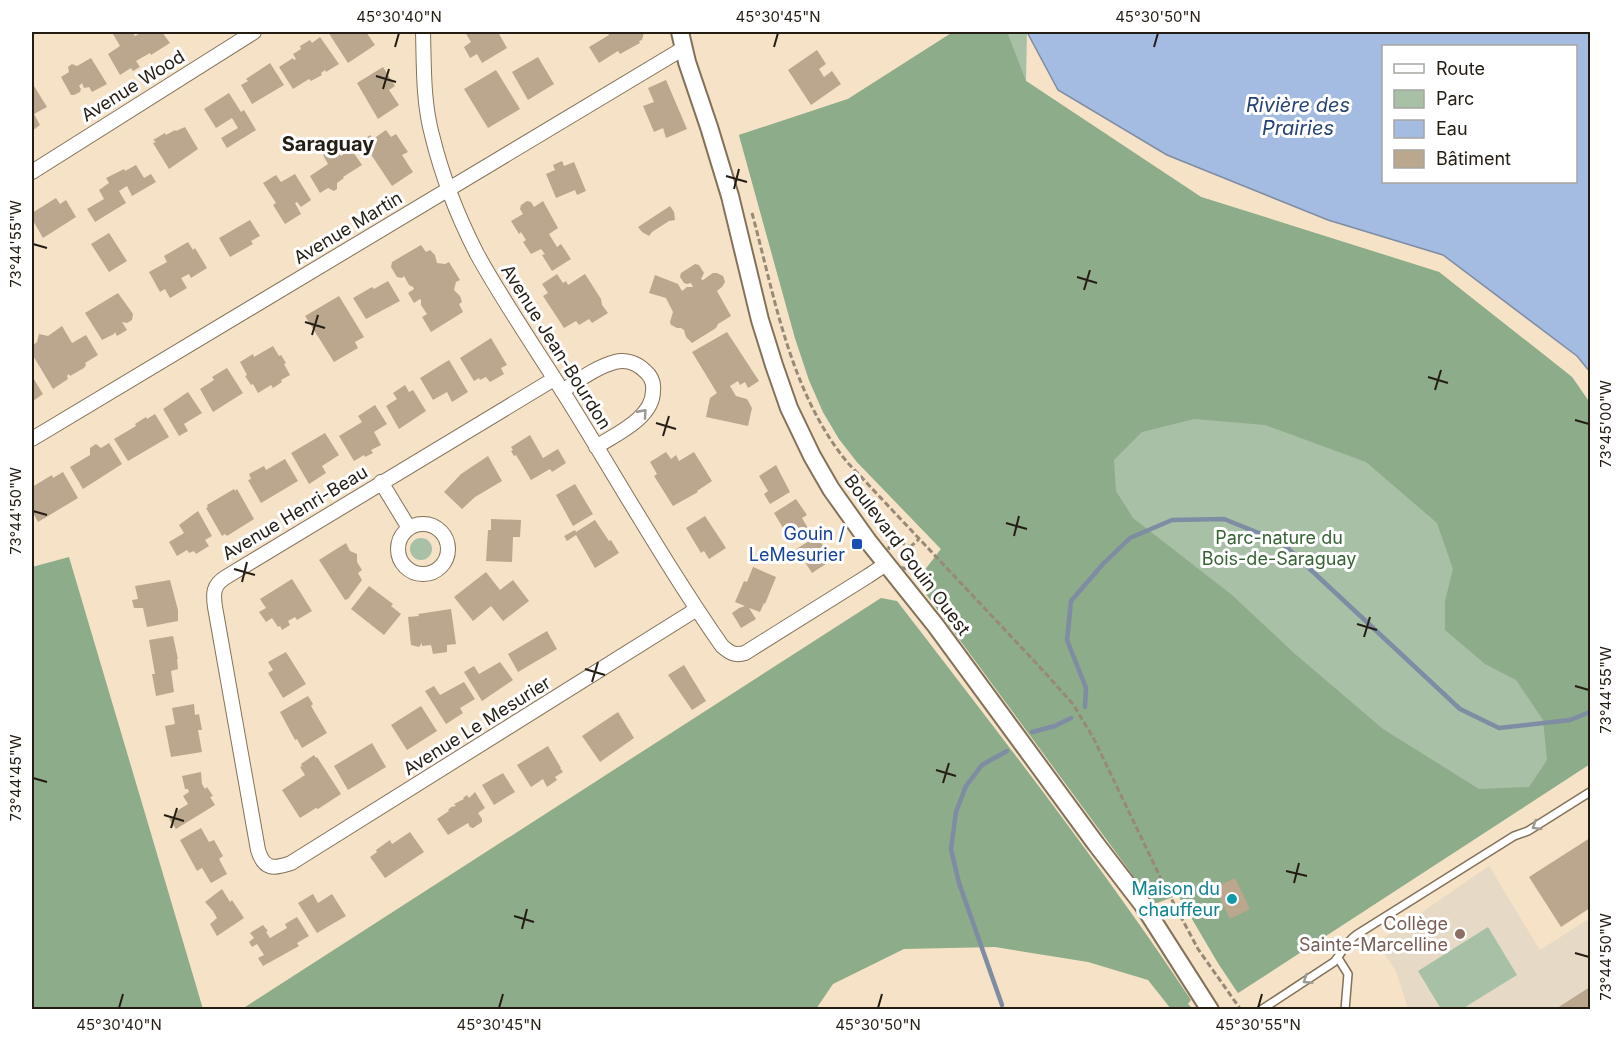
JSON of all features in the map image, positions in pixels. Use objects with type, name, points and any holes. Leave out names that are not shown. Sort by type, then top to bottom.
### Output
[{"type":"street","name":"Avenue Wood","points":[[32,172],[254,32]]},
{"type":"street","name":"Avenue Jean-Bourdon","points":[[423,32],[428,118],[434,143],[456,208],[478,255],[722,646],[731,653],[740,655],[886,564]]},
{"type":"street","name":"Avenue Martin","points":[[32,439],[449,188],[682,40]]},
{"type":"street","name":"Boulevard Gouin Ouest","points":[[682,40],[730,196],[760,320],[784,394],[822,474],[845,510],[936,626],[1143,905],[1210,1010]]},
{"type":"street","points":[[562,391],[615,362],[633,363],[651,378],[654,394],[648,410],[636,421],[596,447]]},
{"type":"street","name":"Avenue Henri-Beau","points":[[273,867],[269,867],[263,861],[258,850],[213,596],[214,588],[221,580],[554,379]]},
{"type":"street","points":[[381,482],[409,528]]},
{"type":"street","name":"Avenue Le Mesurier","points":[[273,867],[297,859],[697,609]]},
{"type":"lane","points":[[1261,1010],[1330,965],[1356,935],[1514,836],[1528,831],[1590,792]]},
{"type":"lane","points":[[1338,958],[1348,974],[1345,1010]]},
{"type":"path","name":"Boulevard Gouin Ouest","points":[[751,209],[789,350],[818,420],[830,440],[847,462],[1037,664],[1079,714],[1107,765],[1193,940],[1240,1010]]},
{"type":"path","points":[[910,547],[920,539]]},
{"type":"path","points":[[889,547],[899,543],[910,547],[913,558],[907,569]]},
{"type":"shaded area","name":"Collège Sainte-Marcelline","points":[[1489,866],[1540,950],[1587,920],[1590,926],[1590,1009],[1408,1009],[1396,971],[1377,943]]},
{"type":"green space","name":"Parc-nature du Bois-de-Saraguay","points":[[953,32],[1027,32],[1026,81],[1201,197],[1439,272],[1572,377],[1590,403],[1590,764],[1238,993],[1178,895],[1154,904],[918,583],[921,575],[941,549],[857,462],[839,439],[823,412],[809,380],[795,338],[739,135],[848,99]]},
{"type":"green space","name":"Parc-nature du Bois-de-Saraguay","points":[[953,32],[1007,32],[1026,81],[1201,197],[1439,272],[1572,377],[1590,403],[1590,764],[1238,993],[1178,895],[1154,904],[918,583],[921,575],[941,549],[857,462],[839,439],[823,412],[809,380],[795,338],[739,135],[848,99]],"holes":[[[1194,419],[1265,425],[1366,462],[1437,523],[1453,569],[1445,601],[1445,630],[1485,664],[1516,680],[1543,720],[1547,760],[1529,787],[1479,789],[1383,729],[1295,654],[1232,595],[1133,518],[1116,491],[1114,460],[1142,432]]]},
{"type":"green space","points":[[421,538],[429,541],[432,549],[429,557],[421,560],[413,557],[410,549],[413,541]]},
{"type":"green space","points":[[69,557],[203,1009],[32,1009],[32,567]]},
{"type":"green space","points":[[881,598],[897,601],[1010,749],[1085,848],[1191,1000],[1188,1004],[1193,1009],[1171,1009],[1148,980],[1088,962],[995,947],[904,949],[833,984],[816,1009],[242,1009]]},
{"type":"green space","points":[[1488,927],[1517,975],[1462,1009],[1441,1009],[1418,971]]},
{"type":"water","name":"Rivière des Prairies","points":[[1027,32],[1590,32],[1590,372],[1577,356],[1443,255],[1328,220],[1167,155],[1058,90]]},
{"type":"building","points":[[132,32],[135,36],[143,32],[162,32],[170,43],[136,61],[140,67],[133,71],[131,68],[120,75],[108,54],[120,46],[113,34]]},
{"type":"building","points":[[328,32],[366,32],[375,45],[348,63]]},
{"type":"building","points":[[465,32],[498,32],[507,48],[482,63],[477,54],[470,58],[464,47],[471,42]]},
{"type":"building","points":[[607,32],[644,32],[640,43],[620,54],[618,51],[599,63],[589,47],[609,35]]},
{"type":"building","points":[[320,37],[339,64],[293,89],[279,67],[293,58],[296,59],[293,54],[301,49],[300,46],[310,40],[312,43]]},
{"type":"building","points":[[817,50],[826,64],[819,69],[824,77],[832,71],[841,84],[811,105],[788,70]]},
{"type":"building","points":[[538,57],[554,84],[528,100],[512,72]]},
{"type":"building","points":[[91,58],[107,84],[92,92],[89,87],[84,88],[82,83],[79,86],[80,92],[71,95],[61,77],[69,72],[68,67],[72,64],[77,66]]},
{"type":"building","points":[[270,63],[284,85],[252,104],[241,85]]},
{"type":"building","points":[[383,67],[395,86],[389,90],[399,105],[378,119],[357,83]]},
{"type":"building","points":[[496,70],[520,109],[488,128],[464,89]]},
{"type":"building","points":[[666,80],[687,129],[666,138],[663,128],[654,132],[643,106],[654,102],[648,88]]},
{"type":"building","points":[[34,86],[47,107],[34,114],[40,125],[32,131],[32,87]]},
{"type":"building","points":[[229,93],[241,112],[244,110],[256,130],[227,148],[221,138],[238,128],[232,118],[216,128],[204,109]]},
{"type":"building","points":[[185,127],[198,149],[169,169],[153,140],[165,133],[166,135]]},
{"type":"building","points":[[386,130],[391,137],[396,134],[408,152],[402,155],[413,172],[392,186],[362,141],[370,135],[373,139]]},
{"type":"building","points":[[334,147],[341,156],[351,149],[362,165],[343,177],[337,183],[337,189],[334,191],[328,188],[320,193],[310,176],[328,164],[323,155]]},
{"type":"building","points":[[562,161],[564,166],[574,162],[586,191],[577,195],[575,190],[556,198],[546,174],[555,170],[553,165]]},
{"type":"building","points":[[136,165],[144,178],[151,174],[156,182],[132,196],[127,186],[119,191],[126,203],[95,222],[87,209],[104,199],[99,190],[109,183],[106,178]]},
{"type":"building","points":[[295,174],[311,200],[301,207],[297,202],[295,203],[301,214],[285,224],[273,205],[276,203],[263,183],[276,175],[281,182]]},
{"type":"building","points":[[56,198],[60,204],[66,200],[76,217],[43,238],[32,219],[32,213]]},
{"type":"building","points":[[527,201],[531,202],[534,207],[543,201],[558,228],[549,234],[557,247],[561,244],[571,259],[552,271],[541,249],[531,254],[523,242],[526,240],[511,221],[523,214],[520,209],[521,205]]},
{"type":"building","points":[[670,206],[675,220],[669,221],[649,236],[638,227]]},
{"type":"building","points":[[250,220],[260,236],[251,241],[253,244],[230,257],[219,238]]},
{"type":"building","points":[[109,233],[127,261],[109,272],[91,244]]},
{"type":"building","points":[[188,242],[193,250],[195,248],[207,268],[191,278],[189,274],[181,278],[187,288],[170,298],[165,289],[160,292],[149,272],[167,262],[164,256]]},
{"type":"building","points":[[421,245],[426,252],[430,250],[435,255],[437,263],[449,262],[460,280],[456,282],[454,290],[460,296],[462,302],[459,304],[463,312],[431,332],[422,317],[427,314],[421,305],[421,300],[414,303],[408,293],[414,289],[413,287],[409,285],[404,276],[397,277],[391,267],[392,262]]},
{"type":"building","points":[[695,264],[699,265],[704,273],[701,279],[703,280],[713,273],[723,276],[725,282],[717,291],[731,316],[692,343],[686,337],[684,330],[671,325],[673,312],[666,298],[649,293],[655,275],[678,284],[682,291],[687,287],[693,287],[691,283],[684,283],[680,277],[681,273]]},
{"type":"building","points":[[557,274],[563,283],[566,281],[568,285],[585,274],[608,313],[592,323],[589,319],[579,325],[576,321],[564,328],[543,296],[548,293],[542,284]]},
{"type":"building","points":[[388,281],[400,301],[366,319],[353,298]]},
{"type":"building","points":[[118,293],[133,314],[132,320],[127,323],[122,322],[127,330],[117,336],[115,332],[102,340],[85,313]]},
{"type":"building","points":[[339,296],[364,337],[355,342],[358,348],[334,362],[305,316]]},
{"type":"building","points":[[62,326],[72,343],[86,335],[98,355],[85,363],[84,368],[70,376],[69,374],[68,379],[53,389],[32,354],[32,346],[37,342],[39,334],[48,336]]},
{"type":"building","points":[[727,332],[759,381],[748,388],[745,382],[740,385],[738,381],[730,386],[736,396],[747,399],[752,408],[748,426],[706,417],[710,398],[717,393],[692,352]]},
{"type":"building","points":[[491,338],[507,365],[501,368],[504,374],[490,382],[486,377],[474,381],[460,358]]},
{"type":"building","points":[[273,346],[286,363],[284,364],[290,375],[273,388],[271,385],[258,393],[245,376],[247,375],[240,362]]},
{"type":"building","points":[[449,360],[468,392],[452,402],[447,392],[433,400],[420,378]]},
{"type":"building","points":[[227,368],[243,393],[213,412],[200,389],[214,380],[212,377]]},
{"type":"building","points":[[32,376],[43,394],[33,401],[32,399]]},
{"type":"building","points":[[405,385],[409,392],[413,390],[426,411],[399,429],[386,406],[397,399],[393,393]]},
{"type":"building","points":[[188,392],[202,413],[184,424],[188,431],[179,436],[163,409]]},
{"type":"building","points":[[375,405],[387,424],[374,432],[381,445],[371,450],[373,453],[354,461],[339,436],[362,422],[358,416]]},
{"type":"building","points":[[155,414],[169,437],[128,461],[114,439],[146,417],[147,419]]},
{"type":"building","points":[[325,433],[339,455],[322,466],[326,473],[309,484],[291,453]]},
{"type":"building","points":[[530,435],[543,458],[558,449],[566,463],[552,472],[550,469],[531,480],[516,455],[514,456],[511,451],[513,450],[511,447]]},
{"type":"building","points":[[109,443],[122,464],[83,489],[70,467],[90,455],[90,448],[96,444],[101,448]]},
{"type":"building","points":[[666,452],[671,459],[676,455],[679,461],[694,452],[712,481],[673,506],[654,476],[657,474],[650,462]]},
{"type":"building","points":[[488,456],[502,481],[475,497],[462,509],[444,492],[461,474]]},
{"type":"building","points":[[285,459],[298,481],[261,503],[248,480],[251,479],[249,474],[264,466],[266,470]]},
{"type":"building","points":[[776,465],[790,492],[770,504],[764,494],[768,491],[759,476]]},
{"type":"building","points":[[63,472],[78,498],[38,522],[32,511],[32,487],[52,475],[53,478]]},
{"type":"building","points":[[575,484],[593,514],[573,526],[556,495]]},
{"type":"building","points":[[234,489],[235,491],[237,489],[254,519],[227,536],[225,534],[222,536],[206,508],[207,505]]},
{"type":"building","points":[[796,499],[807,515],[802,518],[809,530],[791,541],[774,513]]},
{"type":"building","points":[[198,511],[212,536],[205,540],[209,546],[196,554],[194,551],[189,553],[187,550],[177,556],[169,542],[184,533],[179,525]]},
{"type":"building","points":[[705,516],[726,548],[709,559],[704,551],[701,553],[686,528]]},
{"type":"building","points":[[491,519],[521,520],[520,537],[513,537],[512,562],[486,561]]},
{"type":"building","points":[[595,520],[619,553],[595,568],[576,535],[567,541],[564,536],[575,530],[576,532]]},
{"type":"building","points":[[817,536],[826,551],[829,549],[835,558],[812,573],[803,559],[796,563],[790,553]]},
{"type":"building","points":[[346,543],[350,551],[357,554],[357,562],[362,570],[358,573],[362,580],[345,600],[319,560]]},
{"type":"building","points":[[753,567],[776,577],[760,612],[749,608],[756,619],[741,628],[732,613],[745,606],[735,602]]},
{"type":"building","points":[[486,572],[500,590],[513,580],[529,601],[503,621],[491,606],[473,621],[454,597]]},
{"type":"building","points":[[292,579],[312,611],[297,620],[295,617],[288,621],[290,625],[282,630],[272,618],[266,622],[259,612],[266,608],[260,599]]},
{"type":"building","points":[[170,580],[178,610],[178,621],[147,627],[143,608],[134,608],[132,600],[138,599],[135,586]]},
{"type":"building","points":[[369,586],[393,604],[391,606],[401,614],[384,635],[351,609]]},
{"type":"building","points":[[451,609],[456,644],[447,645],[447,652],[433,654],[431,645],[422,646],[422,643],[419,647],[411,645],[408,617]]},
{"type":"building","points":[[547,631],[557,649],[518,672],[508,654]]},
{"type":"building","points":[[173,636],[178,659],[178,669],[171,671],[174,692],[156,696],[149,640]]},
{"type":"building","points":[[286,652],[306,684],[283,698],[268,673],[273,670],[268,662]]},
{"type":"building","points":[[500,662],[513,680],[482,701],[464,672],[474,666],[479,674]]},
{"type":"building","points":[[684,665],[706,701],[692,710],[668,675]]},
{"type":"building","points":[[464,682],[475,699],[460,708],[463,713],[446,724],[425,691],[434,686],[440,695]]},
{"type":"building","points":[[308,696],[313,704],[311,706],[327,733],[302,748],[297,739],[295,740],[280,712]]},
{"type":"building","points":[[194,704],[195,715],[199,714],[202,730],[198,730],[202,752],[171,757],[165,726],[175,724],[172,708]]},
{"type":"building","points":[[421,706],[437,731],[407,750],[391,725]]},
{"type":"building","points":[[618,712],[634,738],[600,762],[582,736]]},
{"type":"building","points":[[372,743],[386,767],[348,790],[334,766]]},
{"type":"building","points":[[548,746],[563,772],[555,777],[557,780],[547,787],[543,779],[531,787],[517,765]]},
{"type":"building","points":[[314,755],[341,794],[300,818],[282,790],[305,775],[300,767],[301,764]]},
{"type":"building","points":[[201,772],[202,784],[213,796],[210,797],[215,805],[176,829],[169,819],[188,804],[183,796],[189,792],[185,789],[182,776]]},
{"type":"building","points":[[503,773],[515,792],[494,805],[482,785]]},
{"type":"building","points":[[475,792],[485,808],[478,813],[482,822],[473,828],[468,823],[448,835],[437,819],[451,807],[456,806],[454,804],[467,795],[469,798]]},
{"type":"building","points":[[201,828],[209,842],[214,840],[223,856],[219,859],[227,874],[211,883],[202,868],[197,871],[180,840]]},
{"type":"building","points":[[410,832],[424,852],[385,878],[370,857],[390,840],[392,844]]},
{"type":"building","points":[[1590,838],[1590,908],[1561,927],[1529,877]]},
{"type":"building","name":"Maison du chauffeur","points":[[1235,878],[1250,909],[1230,919],[1215,888]]},
{"type":"building","points":[[222,889],[244,918],[217,936],[210,924],[217,918],[205,902]]},
{"type":"building","points":[[313,894],[318,903],[332,894],[346,916],[317,933],[298,903]]},
{"type":"building","points":[[297,917],[309,936],[297,943],[299,946],[263,966],[258,958],[264,955],[257,944],[252,947],[249,942],[254,938],[250,933],[263,925],[270,938],[287,928],[285,924]]},
{"type":"building","points":[[1590,987],[1590,1010],[1554,1010]]},
{"type":"waterway","points":[[1085,707],[1086,688],[1067,640],[1071,601],[1103,564],[1130,538],[1172,520],[1224,519],[1281,542],[1460,709],[1499,728],[1570,720],[1590,712]]},
{"type":"waterway","points":[[1032,732],[1055,726],[1071,718]]},
{"type":"waterway","points":[[1002,1005],[959,883],[951,849],[956,812],[966,786],[982,765],[1007,751]]},
{"type":"place","name":"Gouin / LeMesurier","points":[[857,544]]},
{"type":"place","name":"Maison du chauffeur","points":[[1232,899]]},
{"type":"place","name":"Collège Sainte-Marcelline","points":[[1460,934]]},
{"type":"district","name":"Saraguay","points":[[328,144]]}]
